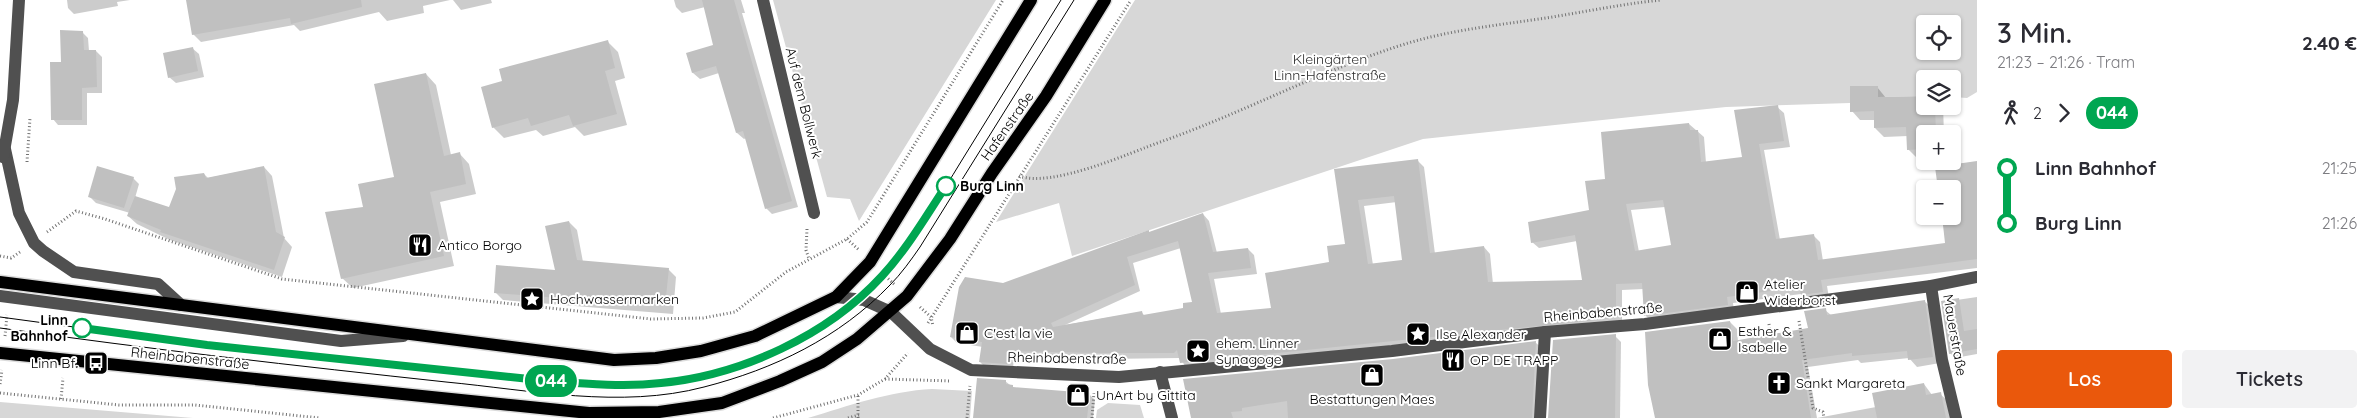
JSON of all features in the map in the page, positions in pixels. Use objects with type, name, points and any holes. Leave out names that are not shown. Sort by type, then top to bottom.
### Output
[{"type":"main road","points":[[5,290],[181,305],[614,360],[656,358],[701,350],[755,336],[836,297],[870,262],[1031,0]]},
{"type":"main road","name":"Hafenstraße","points":[[891,312],[907,296],[950,238],[992,173],[1046,96],[1105,0]]},
{"type":"main road","name":"Rheinbabenstraße","points":[[2,353],[589,413],[659,412],[722,403],[780,381],[822,362],[857,340],[891,312]]},
{"type":"street","points":[[0,166],[5,149],[13,100],[19,0]]},
{"type":"street","name":"Auf dem Bollwerk","points":[[763,0],[814,212]]},
{"type":"street","points":[[5,149],[19,213],[34,243],[74,272],[158,284],[181,305]]},
{"type":"street","name":"Rheinbabenstraße","points":[[836,297],[864,300],[891,312],[930,349],[971,370],[1119,376],[1392,350],[1545,332],[1646,324],[1931,286],[1977,277]]},
{"type":"street","name":"Mauerstraße","points":[[1931,286],[1942,360],[1956,418]]},
{"type":"street","points":[[5,290],[341,341],[418,335]]},
{"type":"street","points":[[1540,418],[1545,332]]},
{"type":"street","points":[[1160,372],[1172,418]]},
{"type":"path","points":[[0,256],[11,258],[76,211],[282,279],[651,319],[703,318],[735,312],[786,272],[846,238],[867,222],[1003,0]]},
{"type":"path","points":[[846,238],[931,317],[1131,0]]},
{"type":"path","points":[[1019,176],[1030,180],[1070,174],[1174,138],[1346,65],[1406,44],[1471,29],[1622,4],[1661,0]]},
{"type":"path","points":[[27,164],[30,116]]},
{"type":"path","points":[[809,260],[805,232],[814,212]]},
{"type":"path","points":[[43,229],[46,233]]},
{"type":"path","points":[[0,384],[5,290],[11,258]]},
{"type":"path","points":[[1797,305],[1813,408],[1823,412],[1824,418]]},
{"type":"path","points":[[1769,328],[1770,335]]},
{"type":"path","points":[[773,418],[858,395],[885,379],[919,340]]},
{"type":"path","points":[[885,379],[954,382],[971,370]]},
{"type":"path","points":[[967,418],[971,370]]},
{"type":"path","points":[[1092,418],[1096,375]]},
{"type":"path","points":[[61,399],[63,378]]},
{"type":"path","points":[[0,393],[119,405],[195,405],[320,418]]},
{"type":"path","points":[[848,418],[858,417],[858,395]]},
{"type":"green space","points":[[773,0],[996,0],[859,221],[850,199],[827,197]]},
{"type":"green space","name":"Kleingärten Linn-Hafenstraße","points":[[1135,0],[1977,0],[1977,92],[1967,98],[1961,98],[1961,70],[1916,70],[1916,96],[1878,97],[1878,86],[1850,86],[1850,103],[1726,107],[1423,139],[1072,256],[1059,203],[996,222]]},
{"type":"green space","points":[[932,389],[972,391],[970,418],[808,418],[885,396]]},
{"type":"green space","points":[[0,402],[193,418],[0,418]]},
{"type":"green space","points":[[1108,403],[1140,405],[1144,418],[1096,418],[1097,410]]},
{"type":"building","points":[[186,0],[361,0],[362,7],[291,24],[290,18],[192,35]]},
{"type":"building","points":[[702,0],[734,0],[792,201],[765,209],[743,131],[736,133],[716,66],[692,73],[686,53],[713,45]]},
{"type":"building","points":[[60,30],[83,31],[84,50],[96,50],[97,87],[82,88],[82,120],[51,120],[50,62],[61,62]]},
{"type":"building","points":[[608,40],[615,68],[605,71],[617,114],[573,126],[569,115],[531,126],[528,118],[492,128],[481,87],[502,81],[499,69]]},
{"type":"building","points":[[193,47],[198,71],[168,78],[163,53]]},
{"type":"building","points":[[426,73],[444,156],[460,152],[466,184],[430,192],[444,256],[341,279],[325,212],[363,207],[358,184],[394,177],[374,84]]},
{"type":"building","points":[[1850,86],[1878,86],[1878,97],[1916,96],[1916,115],[1935,115],[1936,125],[1916,125],[1916,150],[1907,150],[1906,127],[1874,128],[1874,111],[1850,112]]},
{"type":"building","points":[[1778,105],[1784,141],[1759,144],[1776,239],[1814,234],[1818,260],[1945,243],[1943,225],[1961,225],[1961,180],[1937,180],[1935,170],[1961,170],[1961,163],[1977,161],[1977,259],[1821,280],[1823,292],[1801,295],[1799,287],[1727,297],[1728,305],[1644,316],[1642,283],[1616,284],[1616,318],[1180,363],[1177,350],[1174,353],[1008,351],[1007,364],[979,362],[982,342],[950,337],[959,287],[965,277],[1003,283],[1149,230],[1149,232],[1203,213],[1213,252],[1248,248],[1251,268],[1208,273],[1217,313],[1271,308],[1265,273],[1329,262],[1327,246],[1345,244],[1334,169],[1418,159],[1430,253],[1484,246],[1488,282],[1582,280],[1575,235],[1531,243],[1528,222],[1589,210],[1585,181],[1605,179],[1601,132],[1689,123],[1690,130],[1698,130],[1701,162],[1742,157],[1734,110]],"holes":[[[1394,196],[1402,260],[1368,264],[1358,200]],[[1663,200],[1671,245],[1635,251],[1626,204]],[[1178,241],[1192,302],[1183,303],[1183,308],[1143,315],[1142,311],[1053,327],[1051,323],[1135,285],[1127,257]]]},
{"type":"building","points":[[97,166],[134,177],[124,208],[88,197]]},
{"type":"building","points":[[264,166],[276,232],[285,237],[274,270],[160,232],[161,230],[127,216],[135,196],[169,207],[176,189],[174,177],[204,173],[206,178]]},
{"type":"building","points":[[569,221],[577,260],[669,268],[665,306],[494,293],[496,265],[555,270],[545,226]]},
{"type":"building","points":[[1959,298],[1964,331],[1977,329],[1977,349],[1949,354],[1941,301]]},
{"type":"building","points":[[1925,300],[1933,357],[1908,360],[1907,351],[1852,356],[1852,353],[1802,360],[1811,418],[1655,418],[1648,385],[1645,332],[1730,321],[1733,341],[1808,328],[1804,311],[1826,308],[1827,315]]},
{"type":"building","points":[[1616,334],[1615,418],[1548,418],[1553,340]]},
{"type":"building","points":[[1536,341],[1532,418],[1288,418],[1287,401],[1242,408],[1242,411],[1231,412],[1233,418],[1191,418],[1183,379],[1393,359]]},
{"type":"building","points":[[977,378],[1006,380],[1006,384],[1013,385],[1013,387],[1090,393],[1087,418],[973,418]]},
{"type":"building","points":[[1924,383],[1926,395],[1941,392],[1946,418],[1877,418],[1872,393]]},
{"type":"tram line","points":[[0,317],[207,345],[558,382],[647,384],[690,379],[720,371],[781,349],[810,333],[837,316],[883,276],[925,220],[1061,0]]},
{"type":"tram line","points":[[0,328],[223,357],[575,396],[640,397],[673,393],[730,380],[780,361],[827,336],[870,304],[894,281],[920,247],[1074,0]]},
{"type":"tram line","name":"044","points":[[82,328],[207,345],[558,382],[610,386],[661,383],[699,376],[752,360],[796,342],[835,318],[884,275],[911,240],[946,186]]},
{"type":"place","name":"Burg Linn","points":[[946,186]]},
{"type":"place","name":"Antico Borgo","points":[[420,245]]},
{"type":"place","name":"Atelier Widerborst","points":[[1747,292]]},
{"type":"place","name":"Hochwassermarken","points":[[532,299]]},
{"type":"place","name":"Linn Bahnhof","points":[[82,328]]},
{"type":"place","name":"C'est la vie","points":[[967,333]]},
{"type":"place","name":"Ilse Alexander","points":[[1418,334]]},
{"type":"place","name":"Esther & Isabelle","points":[[1720,339]]},
{"type":"place","name":"ehem. Linner Synagoge","points":[[1198,351]]},
{"type":"place","name":"OP DE TRAPP","points":[[1453,360]]},
{"type":"place","name":"Linn Bf.","points":[[96,363]]},
{"type":"place","name":"Bestattungen Maes","points":[[1372,375]]},
{"type":"place","name":"Sankt Margareta","points":[[1779,383]]},
{"type":"place","name":"UnArt by Gittita","points":[[1078,395]]}]
